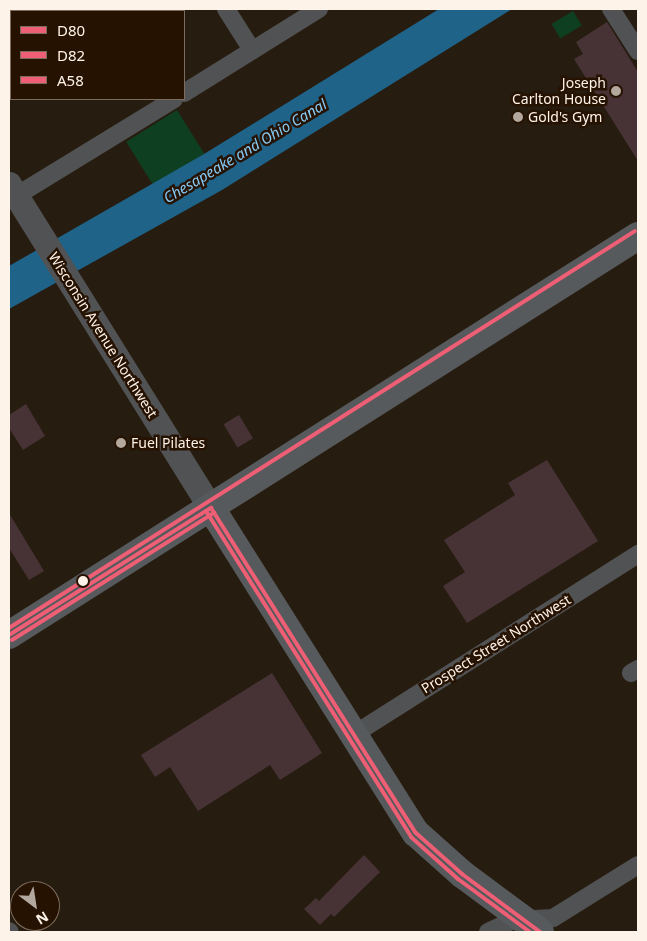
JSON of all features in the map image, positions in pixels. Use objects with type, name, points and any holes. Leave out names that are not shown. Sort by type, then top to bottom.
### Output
[{"type":"main road","name":"Wisconsin Avenue Northwest","points":[[12,190],[354,735],[428,846],[531,926]]},
{"type":"main road","points":[[9,635],[638,236]]},
{"type":"street","points":[[226,9],[252,50]]},
{"type":"street","points":[[185,91],[319,9]]},
{"type":"street","points":[[611,9],[638,51]]},
{"type":"street","points":[[12,190],[172,100]]},
{"type":"street","name":"Prospect Street Northwest","points":[[354,735],[638,554]]},
{"type":"street","points":[[488,932],[505,922],[531,926],[553,918],[638,865]]},
{"type":"green space","points":[[573,11],[582,26],[560,38],[552,24]]},
{"type":"green space","points":[[177,110],[205,154],[154,186],[126,142]]},
{"type":"water","name":"Chesapeake and Ohio Canal","points":[[439,9],[512,9],[222,190],[9,309],[9,266],[204,154]]},
{"type":"building","name":"Joseph Carlton House","points":[[607,22],[638,72],[638,161],[574,59],[583,54],[576,42]]},
{"type":"building","points":[[26,404],[45,436],[23,450],[9,428],[9,415]]},
{"type":"building","points":[[239,415],[253,438],[237,447],[224,424]]},
{"type":"building","points":[[547,460],[598,541],[467,623],[443,586],[465,572],[444,540],[515,495],[508,483]]},
{"type":"building","points":[[9,513],[44,571],[29,580],[9,548]]},
{"type":"building","points":[[272,673],[322,753],[280,780],[270,765],[198,811],[170,767],[155,777],[141,755]]},
{"type":"building","points":[[364,855],[380,872],[334,917],[331,914],[320,925],[304,909],[316,898],[319,901]]},
{"type":"transit line","name":"A58","points":[[9,628],[635,231]]},
{"type":"transit line","name":"D80","points":[[211,508],[416,833],[462,874],[540,932]]},
{"type":"transit line","name":"D80","points":[[9,635],[211,508]]},
{"type":"transit line","name":"D82","points":[[206,511],[411,837],[458,879],[530,932]]},
{"type":"transit line","name":"D82","points":[[12,640],[214,513]]},
{"type":"place","name":"Joseph Carlton House","points":[[616,91]]},
{"type":"place","name":"Gold's Gym","points":[[518,117]]},
{"type":"place","name":"Fuel Pilates","points":[[121,443]]}]
